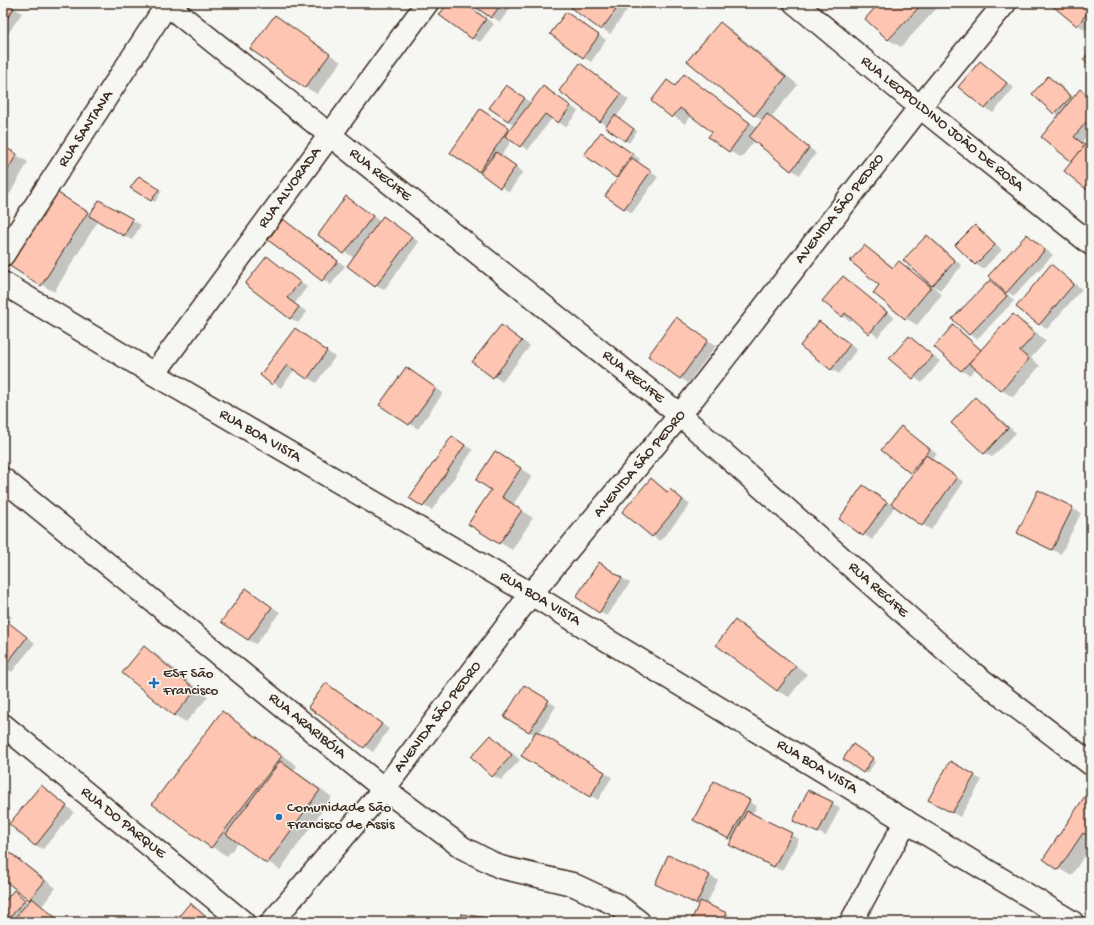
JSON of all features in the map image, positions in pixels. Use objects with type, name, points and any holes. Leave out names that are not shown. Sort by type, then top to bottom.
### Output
[{"type":"street","name":"RUA ALVORADA","points":[[154,374],[329,134],[427,3]]},
{"type":"street","name":"RUA LEOPOLDINO JOÃO DE ROSA","points":[[794,3],[920,107],[1091,244]]},
{"type":"street","name":"AVENIDA SÃO PEDRO","points":[[272,922],[384,789],[531,594],[680,415],[920,107],[1005,3]]},
{"type":"street","name":"RUA RECIFE","points":[[167,4],[680,415],[966,668],[1091,764]]},
{"type":"street","name":"RUA SANTANA","points":[[3,255],[167,4]]},
{"type":"street","name":"RUA BOA VISTA","points":[[3,283],[154,374],[531,594],[906,821],[1066,920]]},
{"type":"street","name":"RUA ARARIBÓIA","points":[[3,479],[384,789],[463,848],[500,867],[572,884],[617,905],[639,922]]},
{"type":"street","name":"RUA DO PARQUE","points":[[3,724],[243,922]]},
{"type":"street","points":[[851,922],[906,821]]},
{"type":"building","points":[[3,3],[7,3],[14,8],[3,25]]},
{"type":"building","points":[[448,3],[465,3],[486,19],[472,39],[439,15]]},
{"type":"building","points":[[470,3],[502,3],[491,18]]},
{"type":"building","points":[[575,3],[621,3],[601,30],[571,8]]},
{"type":"building","points":[[879,3],[923,3],[888,40],[865,19]]},
{"type":"building","points":[[1049,3],[1091,3],[1091,8],[1077,26]]},
{"type":"building","points":[[566,12],[599,35],[583,58],[550,34]]},
{"type":"building","points":[[275,15],[330,54],[305,88],[250,49]]},
{"type":"building","points":[[720,22],[786,77],[754,116],[687,61]]},
{"type":"building","points":[[1091,50],[1091,66],[1083,60]]},
{"type":"building","points":[[980,61],[1007,83],[985,109],[958,87]]},
{"type":"building","points":[[580,63],[621,94],[600,122],[559,91]]},
{"type":"building","points":[[684,74],[750,123],[729,152],[708,137],[712,132],[680,108],[672,118],[651,101],[667,80],[675,86]]},
{"type":"building","points":[[1048,76],[1071,97],[1054,114],[1032,94]]},
{"type":"building","points":[[506,85],[525,98],[508,121],[489,108]]},
{"type":"building","points":[[543,86],[571,106],[558,123],[545,114],[520,147],[505,136]]},
{"type":"building","points":[[1080,89],[1091,98],[1091,116],[1074,137],[1085,145],[1072,162],[1041,137]]},
{"type":"building","points":[[480,109],[509,128],[479,172],[450,153]]},
{"type":"building","points":[[767,114],[809,148],[791,171],[749,137]]},
{"type":"building","points":[[615,115],[634,129],[625,141],[605,127]]},
{"type":"building","points":[[601,132],[633,154],[616,178],[584,155]]},
{"type":"building","points":[[1091,138],[1091,186],[1087,190],[1064,171]]},
{"type":"building","points":[[3,146],[17,154],[3,178]]},
{"type":"building","points":[[496,152],[516,166],[500,188],[480,173]]},
{"type":"building","points":[[632,158],[651,171],[624,209],[605,196]]},
{"type":"building","points":[[139,176],[159,189],[151,201],[130,188]]},
{"type":"building","points":[[55,191],[88,212],[41,286],[8,265]]},
{"type":"building","points":[[346,196],[373,216],[344,254],[318,235]]},
{"type":"building","points":[[99,200],[133,219],[124,236],[89,216]]},
{"type":"building","points":[[383,216],[412,237],[375,287],[347,266]]},
{"type":"building","points":[[283,219],[338,261],[322,281],[268,240]]},
{"type":"building","points":[[975,225],[995,245],[975,265],[955,245]]},
{"type":"building","points":[[1027,234],[1045,250],[1006,293],[988,276]]},
{"type":"building","points":[[927,235],[955,261],[932,286],[903,260]]},
{"type":"building","points":[[864,245],[893,268],[899,261],[931,287],[905,319],[873,293],[879,285],[850,261]]},
{"type":"building","points":[[267,256],[300,282],[287,298],[299,307],[290,319],[245,284]]},
{"type":"building","points":[[1051,264],[1074,284],[1039,325],[1016,307]]},
{"type":"building","points":[[843,276],[887,312],[869,334],[845,313],[842,317],[822,301]]},
{"type":"building","points":[[990,280],[1007,296],[969,335],[952,319]]},
{"type":"building","points":[[1013,314],[1035,334],[1020,351],[1029,359],[1001,391],[969,363]]},
{"type":"building","points":[[676,317],[708,340],[680,379],[648,356]]},
{"type":"building","points":[[819,321],[850,344],[831,370],[800,346]]},
{"type":"building","points":[[501,325],[522,341],[493,378],[472,362]]},
{"type":"building","points":[[953,325],[981,350],[961,371],[934,347]]},
{"type":"building","points":[[295,328],[327,351],[307,379],[287,365],[272,385],[260,375]]},
{"type":"building","points":[[909,336],[933,356],[913,379],[889,359]]},
{"type":"building","points":[[406,367],[436,388],[409,425],[379,405]]},
{"type":"building","points":[[975,397],[1008,428],[984,454],[951,423]]},
{"type":"building","points":[[901,426],[930,449],[910,473],[881,450]]},
{"type":"building","points":[[452,436],[465,445],[423,507],[409,498]]},
{"type":"building","points":[[495,451],[521,468],[502,497],[522,510],[499,544],[468,524],[491,490],[476,480]]},
{"type":"building","points":[[926,455],[957,477],[922,526],[891,504]]},
{"type":"building","points":[[651,478],[667,492],[670,489],[683,500],[652,537],[622,512]]},
{"type":"building","points":[[863,485],[887,502],[863,536],[839,519]]},
{"type":"building","points":[[1038,490],[1073,507],[1052,550],[1017,533]]},
{"type":"building","points":[[599,562],[622,578],[599,613],[576,597]]},
{"type":"building","points":[[246,588],[272,607],[248,640],[221,622]]},
{"type":"building","points":[[4,619],[27,637],[3,669],[3,621]]},
{"type":"building","points":[[735,620],[796,666],[777,691],[716,645]]},
{"type":"building","points":[[144,646],[196,690],[174,716],[122,673]]},
{"type":"building","points":[[326,683],[382,724],[364,748],[308,707]]},
{"type":"building","points":[[524,685],[549,700],[529,732],[504,717]]},
{"type":"building","points":[[222,711],[282,756],[211,848],[152,804]]},
{"type":"building","points":[[536,731],[605,772],[590,797],[521,756]]},
{"type":"building","points":[[491,735],[512,755],[492,777],[471,757]]},
{"type":"building","points":[[853,744],[873,758],[863,773],[843,759]]},
{"type":"building","points":[[280,761],[320,790],[267,864],[226,834]]},
{"type":"building","points":[[950,761],[975,775],[952,813],[928,800]]},
{"type":"building","points":[[714,781],[750,800],[729,839],[693,820]]},
{"type":"building","points":[[41,785],[67,806],[35,846],[9,824]]},
{"type":"building","points":[[808,790],[833,802],[818,833],[793,821]]},
{"type":"building","points":[[1087,793],[1091,795],[1091,838],[1083,833],[1058,870],[1043,859]]},
{"type":"building","points":[[747,811],[792,833],[774,867],[729,845]]},
{"type":"building","points":[[3,847],[45,881],[29,900],[3,879]]},
{"type":"building","points":[[668,855],[710,875],[696,904],[655,884]]},
{"type":"building","points":[[14,890],[25,900],[6,922],[3,922],[3,903]]},
{"type":"building","points":[[32,898],[61,922],[11,922]]},
{"type":"building","points":[[700,901],[727,913],[723,922],[691,921]]},
{"type":"building","points":[[190,903],[212,922],[174,922]]},
{"type":"building","points":[[461,914],[514,922],[460,922]]},
{"type":"building","points":[[81,917],[87,922],[76,922]]},
{"type":"place","name":"ESF São Francisco","points":[[154,683]]},
{"type":"place","name":"Comunidade São Francisco de Assis","points":[[279,817]]}]
